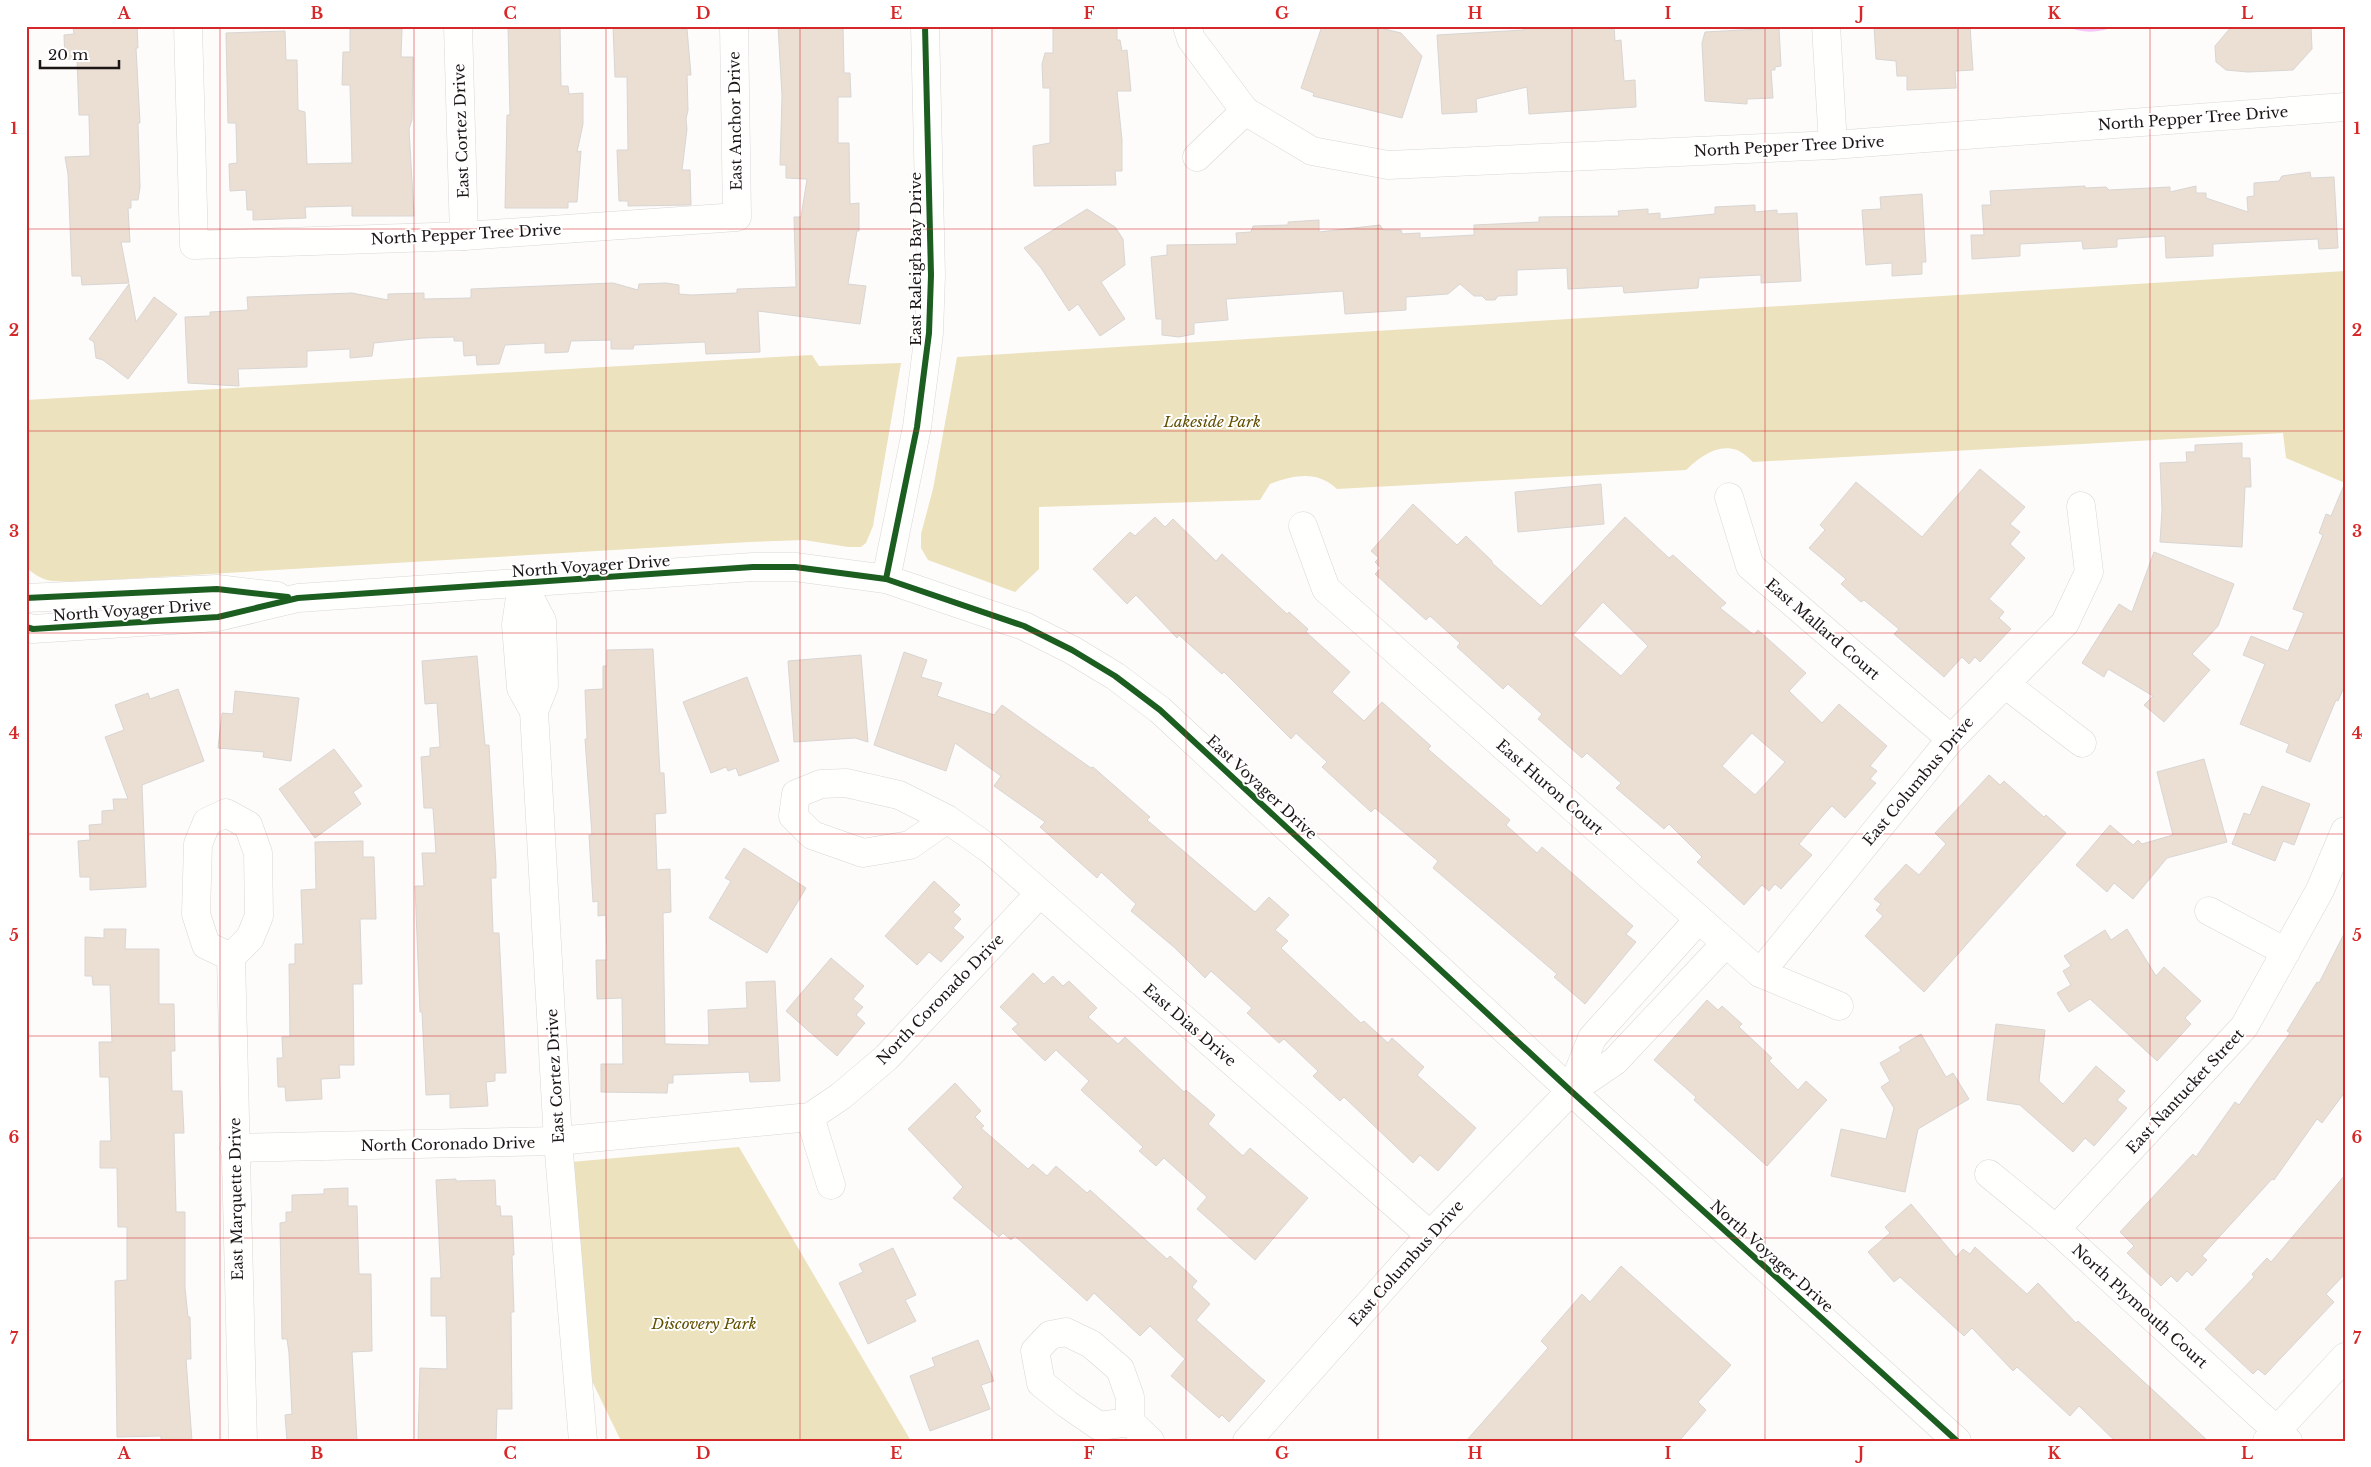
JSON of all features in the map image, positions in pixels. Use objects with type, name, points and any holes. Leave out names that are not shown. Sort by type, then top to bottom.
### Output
[{"type":"street","name":"North Pepper Tree Drive","points":[[188,26],[194,245],[464,236],[737,217]]},
{"type":"street","name":"East Cortez Drive","points":[[458,26],[464,236]]},
{"type":"street","name":"East Anchor Drive","points":[[734,26],[737,217]]},
{"type":"street","name":"East Raleigh Bay Drive","points":[[886,579],[917,427],[929,333],[931,275],[925,26]]},
{"type":"street","points":[[1187,26],[1190,39],[1245,111],[1197,157]]},
{"type":"street","points":[[1826,26],[1833,145]]},
{"type":"street","name":"North Pepper Tree Drive","points":[[1245,111],[1312,151],[1388,165],[1833,145],[2345,107]]},
{"type":"street","name":"East Mallard Court","points":[[1730,497],[1750,566],[1951,739]]},
{"type":"street","name":"East Columbus Drive","points":[[1760,972],[1951,739],[2065,623],[2089,572],[2081,506]]},
{"type":"street","name":"East Huron Court","points":[[1303,526],[1326,589],[1760,972],[1839,1006]]},
{"type":"street","name":"North Voyager Drive","points":[[26,627],[33,629],[218,617],[298,598],[753,567],[795,567],[886,579]]},
{"type":"street","name":"East Voyager Drive","points":[[886,579],[1024,626],[1072,650],[1115,676],[1160,710],[1571,1090]]},
{"type":"street","name":"East Cortez Drive","points":[[522,583],[542,622],[544,686],[534,711],[558,1141],[583,1441]]},
{"type":"street","name":"North Voyager Drive","points":[[26,598],[217,589],[298,598]]},
{"type":"street","points":[[2005,684],[2082,743]]},
{"type":"street","name":"East Dias Drive","points":[[947,820],[910,846],[863,853],[812,835],[793,816],[796,794],[821,784],[846,783],[899,795],[947,820],[991,850],[1039,894],[1430,1234]]},
{"type":"street","name":"East Nantucket Street","points":[[2056,1229],[2244,1027],[2320,890],[2345,830]]},
{"type":"street","name":"North Coronado Drive","points":[[234,1148],[558,1141],[734,1126],[810,1117],[840,1096],[887,1057],[1039,894]]},
{"type":"street","points":[[2209,911],[2286,952]]},
{"type":"street","name":"East Columbus Drive","points":[[1571,1090],[1592,1038],[1699,919]]},
{"type":"street","name":"East Columbus Drive","points":[[1247,1441],[1430,1234],[1571,1090],[1615,1061],[1726,943]]},
{"type":"street","name":"East Marquette Drive","points":[[231,957],[234,1148],[243,1441]]},
{"type":"street","name":"North Voyager Drive","points":[[1571,1090],[1957,1441]]},
{"type":"street","points":[[810,1117],[831,1185]]},
{"type":"street","name":"North Plymouth Court","points":[[1989,1174],[2056,1229],[2277,1437]]},
{"type":"street","points":[[2277,1437],[2345,1358]]},
{"type":"street","points":[[1130,1422],[1150,1441]]},
{"type":"green space","name":"Lakeside Park","points":[[2345,271],[2345,483],[2286,458],[2283,433],[1753,462],[1737,450],[1722,448],[1709,453],[1686,470],[1337,489],[1321,479],[1305,476],[1288,478],[1270,484],[1260,500],[1039,507],[1039,569],[1015,592],[928,560],[921,548],[921,534],[933,489],[957,357]]},
{"type":"green space","points":[[812,355],[819,366],[901,363],[873,526],[866,543],[861,547],[848,547],[804,540],[749,542],[74,582],[43,579],[26,567],[26,400]]},
{"type":"green space","name":"Discovery Park","points":[[739,1147],[911,1441],[621,1441],[589,1375],[571,1162]]},
{"type":"shaded area","points":[[2065,26],[2116,26],[2091,32]]},
{"type":"building","points":[[73,26],[137,26],[140,187],[138,200],[131,200],[131,208],[128,208],[130,242],[121,242],[129,283],[82,285],[81,276],[72,276],[68,174],[65,157],[90,156],[89,115],[79,115],[77,59],[65,59],[64,35],[74,34]]},
{"type":"building","points":[[508,26],[560,26],[561,86],[568,86],[569,94],[583,93],[583,124],[577,152],[581,151],[577,202],[568,202],[568,208],[505,208],[507,115],[510,115]]},
{"type":"building","points":[[613,26],[681,26],[681,29],[687,29],[691,75],[687,75],[687,129],[682,170],[690,170],[691,205],[628,206],[628,201],[619,201],[617,150],[628,150],[627,77],[615,77]]},
{"type":"building","points":[[778,26],[843,26],[844,73],[850,73],[851,97],[838,97],[838,143],[849,143],[850,204],[859,203],[859,231],[857,231],[848,284],[866,286],[860,324],[758,311],[760,352],[706,354],[705,342],[634,345],[633,349],[611,349],[611,340],[571,341],[568,352],[545,353],[545,343],[505,345],[499,364],[477,365],[476,355],[464,356],[463,341],[454,341],[454,337],[423,338],[374,343],[372,356],[350,358],[350,349],[307,351],[307,367],[238,369],[239,386],[188,383],[185,317],[210,316],[210,312],[248,310],[247,297],[352,293],[388,300],[388,294],[424,293],[424,299],[471,298],[471,289],[613,283],[638,290],[639,284],[666,283],[679,285],[679,294],[691,295],[737,293],[737,289],[796,287],[794,217],[801,217],[807,179],[786,178],[786,165],[780,165],[782,96]]},
{"type":"building","points":[[1053,26],[1117,26],[1117,40],[1120,40],[1122,51],[1127,50],[1131,91],[1117,91],[1122,140],[1122,171],[1115,171],[1116,185],[1034,186],[1033,146],[1050,143],[1050,88],[1043,88],[1042,64],[1045,53],[1053,53]]},
{"type":"building","points":[[1322,26],[1372,26],[1401,33],[1422,56],[1402,118],[1313,96],[1314,93],[1301,88]]},
{"type":"building","points":[[1524,26],[1614,26],[1615,41],[1621,40],[1624,81],[1635,80],[1636,107],[1529,114],[1527,87],[1476,99],[1477,112],[1442,114],[1437,35],[1524,30]]},
{"type":"building","points":[[1874,26],[1970,26],[1973,70],[1955,71],[1956,88],[1907,90],[1907,76],[1897,76],[1896,61],[1876,59]]},
{"type":"building","points":[[2232,26],[2311,26],[2312,49],[2293,70],[2248,72],[2226,70],[2216,62],[2215,46]]},
{"type":"building","points":[[1779,28],[1781,66],[1771,70],[1773,98],[1747,99],[1747,104],[1705,101],[1702,43],[1705,32]]},
{"type":"building","points":[[350,29],[402,29],[401,57],[413,57],[412,120],[409,129],[414,216],[352,216],[352,206],[305,207],[306,218],[253,220],[253,210],[247,210],[246,190],[230,191],[229,164],[237,163],[236,123],[228,123],[226,33],[285,31],[286,60],[297,60],[298,110],[305,112],[307,164],[352,163],[350,85],[342,85],[343,52],[350,52]]},
{"type":"building","points":[[2310,172],[2311,178],[2334,177],[2338,248],[2319,249],[2318,239],[2213,244],[2213,256],[2166,258],[2165,236],[2117,239],[2117,247],[2083,249],[2082,241],[2020,244],[2020,256],[1972,259],[1971,235],[1984,235],[1982,205],[1991,205],[1990,191],[2085,186],[2085,188],[2106,187],[2109,190],[2170,187],[2170,192],[2196,186],[2196,193],[2206,193],[2206,198],[2248,212],[2247,197],[2254,196],[2254,183],[2279,181],[2282,176]]},
{"type":"building","points":[[1922,194],[1926,262],[1922,262],[1922,274],[1892,276],[1892,263],[1866,265],[1862,210],[1881,209],[1880,197]]},
{"type":"building","points":[[1755,205],[1755,212],[1777,210],[1777,214],[1797,213],[1801,281],[1761,283],[1761,275],[1699,278],[1698,288],[1624,293],[1623,286],[1568,289],[1567,268],[1517,270],[1517,295],[1498,296],[1495,300],[1486,300],[1482,296],[1474,296],[1460,284],[1448,294],[1406,297],[1406,310],[1345,314],[1343,291],[1226,299],[1228,320],[1194,323],[1194,334],[1179,337],[1162,335],[1162,319],[1156,319],[1151,257],[1167,255],[1167,245],[1237,244],[1236,233],[1251,232],[1253,226],[1288,225],[1288,222],[1319,220],[1319,232],[1380,225],[1383,230],[1401,230],[1402,234],[1420,233],[1420,238],[1474,235],[1474,225],[1539,222],[1539,217],[1619,216],[1618,211],[1648,209],[1648,214],[1660,213],[1660,219],[1715,214],[1715,207]]},
{"type":"building","points":[[1087,209],[1115,227],[1123,239],[1125,265],[1101,282],[1125,319],[1100,336],[1078,304],[1069,311],[1041,268],[1024,248]]},
{"type":"building","points":[[129,284],[136,322],[154,297],[177,314],[128,379],[103,360],[96,358],[94,342],[89,339]]},
{"type":"building","points":[[2242,443],[2242,458],[2250,458],[2251,487],[2245,487],[2242,547],[2160,542],[2162,510],[2160,463],[2187,462],[2186,452],[2195,452],[2195,445]]},
{"type":"building","points":[[1980,469],[2025,507],[2010,524],[2020,532],[2010,544],[2025,558],[1989,599],[2004,612],[1999,618],[2011,629],[1980,662],[1975,657],[1969,664],[1962,657],[1944,677],[1894,634],[1899,629],[1864,600],[1861,602],[1841,584],[1846,579],[1809,548],[1825,530],[1820,525],[1856,482],[1922,537]]},
{"type":"building","points":[[1601,484],[1604,524],[1518,532],[1515,492]]},
{"type":"building","points":[[2344,485],[2345,685],[2338,701],[2336,700],[2310,762],[2286,752],[2289,744],[2240,724],[2265,664],[2243,655],[2251,636],[2288,651],[2304,613],[2293,609],[2323,535],[2319,533],[2326,514],[2331,516]]},
{"type":"building","points":[[1413,504],[1457,545],[1466,536],[1492,563],[1541,606],[1625,517],[1669,558],[1673,555],[1726,603],[1720,608],[1754,635],[1758,630],[1806,673],[1789,691],[1822,723],[1839,704],[1887,746],[1870,766],[1877,771],[1870,779],[1876,783],[1845,818],[1832,806],[1827,811],[1799,844],[1812,855],[1781,889],[1775,884],[1769,891],[1762,885],[1744,905],[1697,862],[1702,857],[1669,824],[1664,829],[1616,788],[1621,783],[1587,753],[1582,758],[1538,719],[1542,714],[1508,684],[1503,689],[1457,647],[1460,643],[1430,616],[1426,620],[1375,574],[1381,568],[1375,562],[1379,558],[1371,551]],"holes":[[[1603,602],[1648,646],[1621,676],[1573,635]],[[1752,733],[1785,762],[1755,795],[1722,766]]]},
{"type":"building","points":[[1155,517],[1165,527],[1173,519],[1216,561],[1222,554],[1287,614],[1289,612],[1308,629],[1306,632],[1350,672],[1332,692],[1364,721],[1382,702],[1431,746],[1428,749],[1510,820],[1506,825],[1537,853],[1542,847],[1633,926],[1626,934],[1636,942],[1585,1004],[1554,977],[1557,974],[1433,868],[1438,861],[1375,808],[1371,812],[1322,767],[1327,762],[1296,733],[1291,739],[1224,672],[1222,674],[1179,635],[1177,638],[1136,595],[1127,604],[1093,569],[1130,532],[1135,536]]},
{"type":"building","points":[[2154,552],[2234,584],[2218,626],[2192,654],[2210,670],[2164,722],[2144,705],[2153,696],[2108,669],[2104,677],[2082,663],[2119,604],[2132,612]]},
{"type":"building","points":[[653,649],[660,773],[664,773],[666,813],[655,814],[657,870],[670,869],[671,912],[663,913],[665,1044],[709,1045],[708,1010],[747,1008],[746,982],[775,981],[780,1081],[750,1082],[749,1072],[673,1075],[673,1083],[668,1083],[667,1093],[601,1092],[601,1064],[623,1064],[622,998],[597,999],[596,960],[607,960],[606,915],[598,916],[598,901],[593,902],[589,835],[592,835],[585,739],[587,739],[585,690],[603,689],[603,666],[607,666],[607,650]]},
{"type":"building","points":[[904,652],[927,660],[921,677],[942,683],[937,696],[994,715],[1002,705],[1091,768],[1093,767],[1150,817],[1147,820],[1255,912],[1269,897],[1289,915],[1275,930],[1288,941],[1281,948],[1361,1023],[1364,1021],[1388,1043],[1392,1038],[1424,1067],[1417,1075],[1476,1128],[1438,1171],[1420,1155],[1413,1163],[1344,1097],[1340,1101],[1313,1076],[1318,1071],[1284,1039],[1279,1043],[1247,1013],[1252,1008],[1211,971],[1205,978],[1175,948],[1131,911],[1136,904],[1101,872],[1097,878],[1040,827],[1045,822],[994,786],[1001,776],[955,743],[946,771],[874,745]]},
{"type":"building","points":[[861,655],[868,742],[855,738],[794,742],[788,661]]},
{"type":"building","points":[[477,656],[485,745],[489,745],[496,866],[496,878],[491,878],[493,933],[499,933],[506,1073],[495,1073],[495,1081],[486,1082],[488,1106],[450,1108],[450,1094],[426,1095],[422,1012],[420,1012],[415,886],[424,886],[422,853],[436,853],[433,808],[424,808],[421,757],[430,756],[430,748],[440,747],[437,703],[425,704],[422,661]]},
{"type":"building","points":[[747,677],[779,761],[739,776],[736,768],[728,771],[726,767],[711,773],[683,702]]},
{"type":"building","points":[[178,689],[204,761],[142,785],[146,887],[90,890],[90,877],[80,877],[78,841],[90,840],[89,825],[102,824],[102,811],[114,810],[113,799],[128,799],[105,737],[124,730],[115,705],[148,693],[150,699]]},
{"type":"building","points":[[235,691],[299,698],[291,761],[263,757],[264,752],[218,748],[222,713],[233,714]]},
{"type":"building","points":[[334,749],[362,786],[353,792],[361,804],[315,838],[279,789]]},
{"type":"building","points":[[2204,759],[2227,842],[2167,858],[2133,899],[2114,883],[2107,892],[2076,865],[2110,825],[2133,845],[2138,840],[2142,844],[2173,835],[2157,772]]},
{"type":"building","points":[[1989,775],[2000,785],[2004,781],[2044,817],[2046,815],[2066,833],[1924,992],[1865,936],[1883,916],[1876,910],[1881,904],[1874,899],[1906,864],[1919,875],[1946,844],[1935,833]]},
{"type":"building","points":[[2262,786],[2310,804],[2294,845],[2283,841],[2275,861],[2232,844],[2244,813],[2250,815]]},
{"type":"building","points":[[363,841],[363,857],[374,857],[376,919],[360,919],[362,984],[353,984],[354,1065],[339,1065],[340,1078],[321,1079],[322,1099],[286,1101],[285,1087],[278,1087],[277,1058],[283,1058],[282,1037],[290,1037],[289,964],[295,964],[295,944],[303,944],[301,890],[316,889],[315,842]]},
{"type":"building","points":[[744,848],[806,888],[767,953],[709,918],[731,881],[725,878]]},
{"type":"building","points":[[934,881],[960,905],[953,912],[961,919],[953,928],[964,937],[941,962],[929,952],[917,965],[885,936]]},
{"type":"building","points":[[104,929],[126,929],[125,949],[159,949],[159,1004],[174,1004],[175,1051],[171,1051],[172,1091],[182,1091],[184,1133],[174,1133],[176,1212],[185,1212],[185,1288],[188,1317],[190,1317],[191,1359],[186,1359],[192,1441],[161,1441],[161,1436],[117,1437],[115,1281],[127,1280],[127,1227],[118,1227],[117,1168],[100,1168],[100,1141],[111,1141],[109,1077],[100,1077],[99,1042],[112,1042],[110,985],[93,985],[92,976],[85,976],[85,937],[104,938]]},
{"type":"building","points":[[2127,929],[2156,976],[2164,967],[2201,1001],[2185,1018],[2191,1024],[2157,1061],[2090,999],[2069,1012],[2057,993],[2071,985],[2063,971],[2071,966],[2064,956],[2105,930],[2111,940]]},
{"type":"building","points":[[2345,932],[2345,1092],[2322,1123],[2317,1119],[2274,1180],[2272,1179],[2202,1256],[2207,1260],[2192,1276],[2187,1271],[2177,1282],[2171,1276],[2161,1286],[2127,1253],[2134,1246],[2120,1232],[2193,1154],[2196,1157],[2235,1102],[2239,1105],[2290,1033],[2287,1031],[2317,982],[2319,983]]},
{"type":"building","points":[[831,958],[864,986],[853,999],[863,1007],[856,1015],[865,1023],[837,1056],[786,1011]]},
{"type":"building","points":[[1033,973],[1044,984],[1053,976],[1063,986],[1069,981],[1097,1008],[1088,1017],[1118,1044],[1125,1037],[1184,1092],[1186,1090],[1215,1115],[1208,1124],[1243,1156],[1250,1148],[1308,1198],[1255,1260],[1197,1209],[1207,1197],[1164,1158],[1156,1166],[1139,1151],[1143,1147],[1081,1090],[1089,1081],[1056,1050],[1045,1061],[1012,1029],[1018,1024],[1000,1007]]},
{"type":"building","points":[[1707,1000],[1718,1010],[1722,1006],[1742,1024],[1739,1027],[1772,1058],[1769,1061],[1798,1090],[1806,1081],[1827,1100],[1767,1166],[1694,1100],[1696,1097],[1654,1060]]},
{"type":"building","points":[[1996,1024],[2045,1030],[2039,1081],[2063,1104],[2096,1066],[2125,1091],[2117,1100],[2127,1108],[2094,1146],[2085,1138],[2073,1152],[2020,1105],[1987,1100]]},
{"type":"building","points":[[1921,1034],[1946,1077],[1953,1073],[1969,1099],[1918,1129],[1905,1192],[1831,1176],[1841,1129],[1886,1139],[1894,1108],[1881,1087],[1890,1081],[1880,1063],[1901,1051],[1899,1047]]},
{"type":"building","points":[[955,1083],[981,1111],[975,1117],[984,1126],[981,1128],[1028,1169],[1033,1164],[1047,1176],[1056,1166],[1087,1193],[1090,1190],[1167,1259],[1170,1256],[1197,1281],[1192,1287],[1210,1304],[1196,1320],[1265,1381],[1229,1422],[1222,1415],[1219,1418],[1171,1376],[1185,1359],[1150,1326],[1140,1336],[1094,1293],[1087,1301],[1015,1236],[1011,1240],[1003,1233],[999,1237],[953,1198],[963,1187],[908,1129]]},
{"type":"building","points":[[2345,1175],[2345,1274],[2326,1294],[2334,1302],[2265,1375],[2258,1369],[2253,1374],[2205,1329],[2254,1277],[2252,1274],[2267,1258],[2271,1262]]},
{"type":"building","points":[[456,1179],[456,1181],[495,1180],[496,1206],[500,1206],[501,1216],[512,1216],[514,1312],[511,1312],[512,1409],[497,1409],[496,1441],[418,1441],[420,1368],[447,1369],[446,1316],[431,1316],[431,1278],[441,1278],[436,1180]]},
{"type":"building","points":[[348,1188],[348,1206],[357,1206],[359,1274],[371,1274],[372,1351],[352,1352],[357,1441],[287,1441],[285,1415],[292,1414],[289,1353],[287,1339],[282,1339],[280,1223],[286,1222],[286,1212],[292,1212],[292,1195],[324,1194],[324,1189]]},
{"type":"building","points":[[1911,1204],[1956,1257],[1963,1249],[1970,1254],[1975,1247],[2027,1294],[2038,1283],[2076,1323],[2078,1321],[2208,1441],[2115,1441],[2079,1406],[2070,1416],[2017,1367],[2013,1371],[1972,1328],[1964,1336],[1900,1277],[1894,1282],[1868,1252],[1890,1233],[1885,1227]]},
{"type":"building","points":[[893,1248],[916,1295],[905,1300],[916,1321],[868,1344],[839,1283],[863,1272],[859,1264]]},
{"type":"building","points":[[1621,1266],[1731,1365],[1698,1402],[1706,1410],[1679,1441],[1466,1441],[1548,1348],[1541,1341],[1582,1294],[1590,1302]]},
{"type":"building","points":[[978,1340],[994,1381],[981,1385],[990,1409],[930,1431],[910,1376],[935,1366],[932,1358]]},
{"type":"cycle path","points":[[886,579],[917,427],[929,333],[931,275],[925,26]]},
{"type":"cycle path","points":[[26,627],[33,629],[218,617],[298,598],[753,567],[795,567],[886,579],[1024,626],[1072,650],[1115,676],[1160,710],[1571,1091],[1957,1441]]},
{"type":"cycle path","points":[[26,598],[217,589],[288,597]]}]
